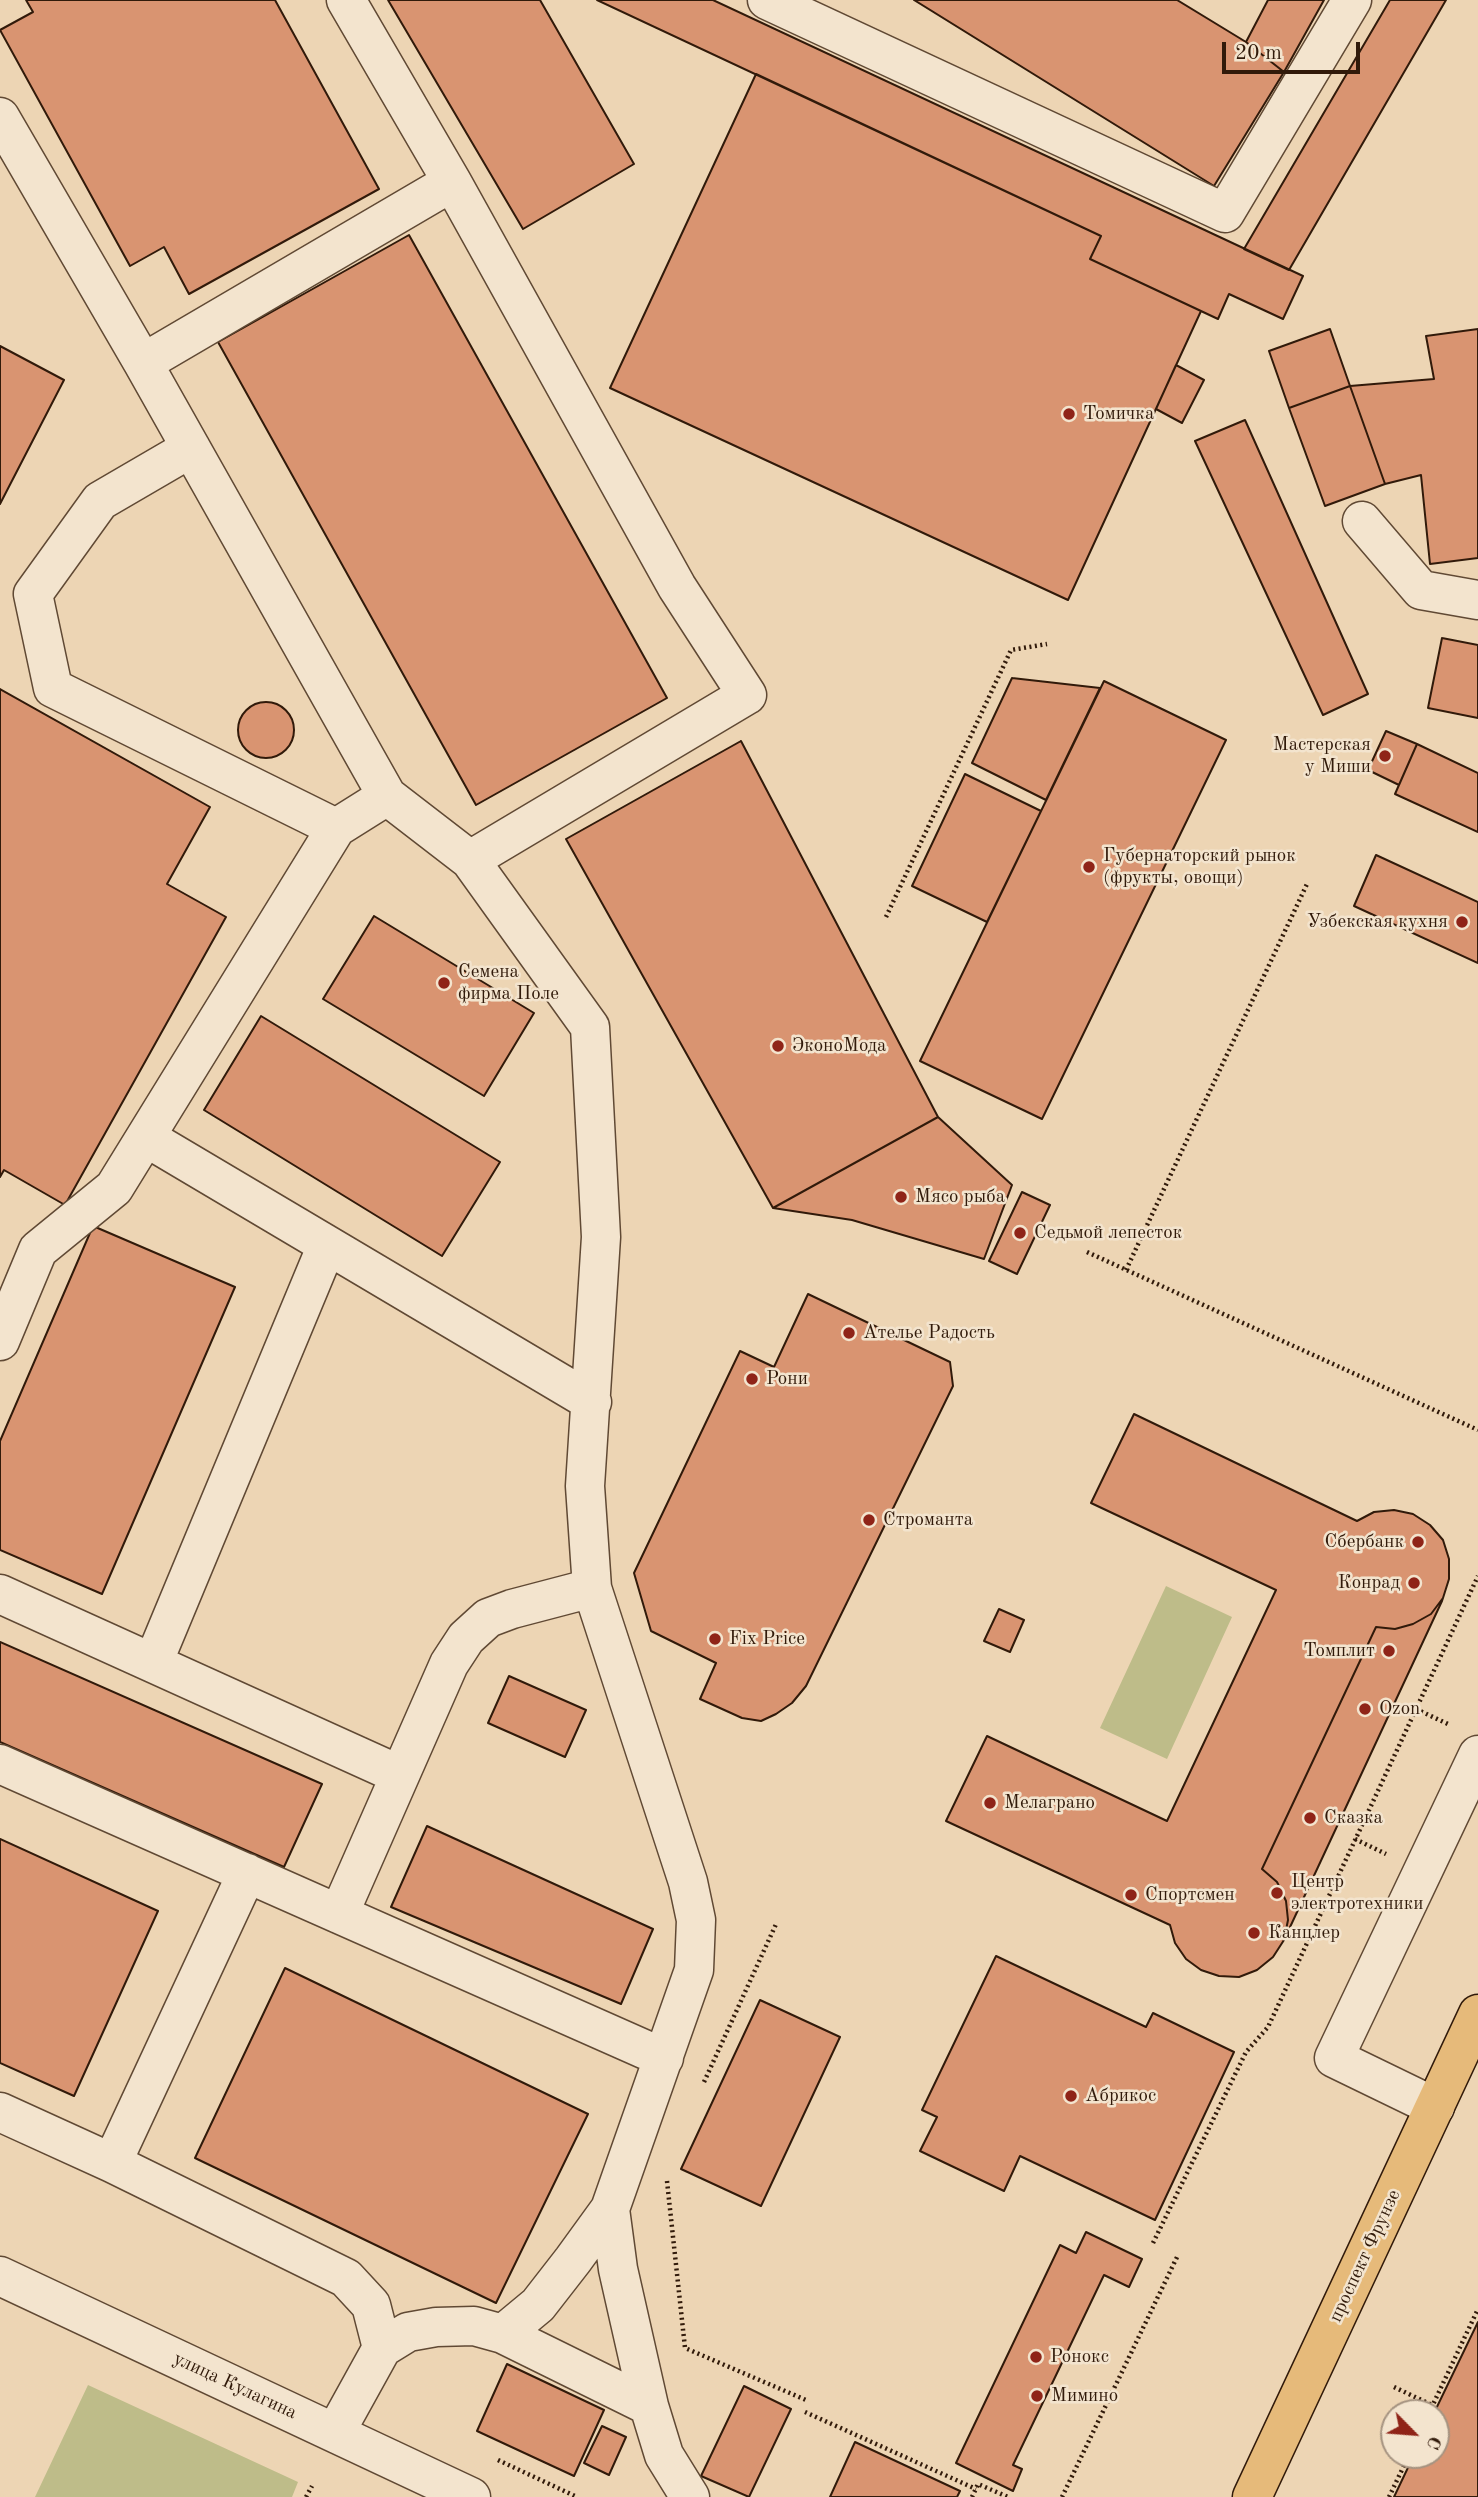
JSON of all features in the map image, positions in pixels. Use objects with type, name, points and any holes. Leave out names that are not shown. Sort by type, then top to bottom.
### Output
[{"type":"main road","name":"проспект Фрунзе","points":[[1252,2497],[1478,2014]]},
{"type":"street","points":[[346,0],[452,182],[677,587],[747,695],[470,860]]},
{"type":"street","points":[[767,0],[1225,213],[1352,0]]},
{"type":"street","points":[[0,117],[143,363],[387,796],[470,860],[590,1027],[601,1237],[585,1486],[592,1588],[688,1882],[696,1920],[694,1970],[610,2209],[538,2305],[503,2334]]},
{"type":"street","points":[[143,363],[452,182]]},
{"type":"street","points":[[191,448],[100,501],[33,594],[52,688],[336,828]]},
{"type":"street","points":[[1362,521],[1421,590],[1478,600]]},
{"type":"street","points":[[0,1341],[38,1250],[114,1188],[336,828],[387,796]]},
{"type":"street","points":[[147,1138],[592,1402]]},
{"type":"street","points":[[153,1663],[327,1245]]},
{"type":"street","points":[[339,1914],[449,1664],[466,1638],[488,1618],[592,1588]]},
{"type":"street","points":[[0,1594],[400,1775]]},
{"type":"street","points":[[1435,2107],[1334,2058],[1478,1755]]},
{"type":"street","points":[[0,1764],[664,2057]]},
{"type":"street","points":[[112,2164],[247,1873]]},
{"type":"street","points":[[0,2112],[346,2278],[371,2305],[382,2348]]},
{"type":"street","points":[[610,2209],[618,2269],[649,2406],[664,2455],[690,2497]]},
{"type":"street","name":"улица Кулагина","points":[[0,2276],[471,2497]]},
{"type":"street","points":[[335,2433],[382,2348],[408,2332],[436,2327],[474,2326],[503,2334],[649,2406]]},
{"type":"path","points":[[886,917],[1011,650],[1047,644]]},
{"type":"path","points":[[1126,1270],[1307,884]]},
{"type":"path","points":[[1087,1252],[1478,1430]]},
{"type":"path","points":[[1153,2243],[1246,2052],[1268,2026],[1478,1576]]},
{"type":"path","points":[[699,2092],[777,1922]]},
{"type":"path","points":[[667,2179],[685,2347],[806,2400]]},
{"type":"path","points":[[1062,2497],[1178,2255]]},
{"type":"path","points":[[1436,2399],[1478,2309]]},
{"type":"path","points":[[1394,2387],[1420,2399]]},
{"type":"path","points":[[805,2412],[976,2489]]},
{"type":"path","points":[[1389,2497],[1402,2469]]},
{"type":"path","points":[[972,2497],[978,2484],[1008,2497]]},
{"type":"path","points":[[306,2497],[312,2486]]},
{"type":"shaded area","points":[[1166,1586],[1232,1617],[1167,1759],[1100,1728]]},
{"type":"shaded area","points":[[88,2385],[298,2482],[292,2497],[35,2497]]},
{"type":"building","points":[[26,0],[275,0],[379,189],[189,294],[164,247],[130,266],[0,30],[33,12]]},
{"type":"building","points":[[388,0],[540,0],[634,164],[523,229]]},
{"type":"building","points":[[597,0],[713,0],[1303,276],[1283,319],[1229,294],[1218,319],[1090,259],[1101,236]]},
{"type":"building","points":[[914,0],[1177,0],[1246,42],[1284,72],[1214,186]]},
{"type":"building","points":[[1268,0],[1324,0],[1284,72],[1246,42]]},
{"type":"building","points":[[1390,0],[1446,0],[1289,270],[1244,249]]},
{"type":"building","points":[[756,74],[1101,236],[1090,259],[1201,311],[1068,600],[610,388]]},
{"type":"building","points":[[409,235],[667,698],[476,805],[218,342]]},
{"type":"building","points":[[1330,329],[1350,386],[1289,408],[1269,351]]},
{"type":"building","points":[[1478,329],[1478,558],[1430,564],[1421,475],[1385,484],[1350,386],[1434,379],[1426,336]]},
{"type":"building","points":[[0,346],[64,380],[0,504]]},
{"type":"building","points":[[1176,365],[1204,380],[1182,423],[1156,409]]},
{"type":"building","points":[[1350,386],[1385,484],[1325,506],[1289,408]]},
{"type":"building","points":[[1245,420],[1368,694],[1323,715],[1195,441]]},
{"type":"building","points":[[1442,638],[1478,645],[1478,718],[1428,708]]},
{"type":"building","points":[[1012,678],[1100,688],[1046,800],[972,763]]},
{"type":"building","name":"Губернаторский рынок (фрукты, овощи)","points":[[1104,681],[1226,740],[1042,1119],[920,1061]]},
{"type":"building","points":[[0,689],[210,807],[167,884],[226,917],[65,1205],[4,1170],[0,1177]]},
{"type":"building","points":[[260,702],[272,702],[282,706],[290,714],[294,730],[290,746],[282,754],[272,758],[260,758],[250,754],[242,746],[238,736],[238,724],[242,714],[250,706]]},
{"type":"building","points":[[1386,731],[1417,744],[1399,785],[1368,770]]},
{"type":"building","points":[[741,741],[938,1117],[773,1208],[566,839]]},
{"type":"building","points":[[1417,744],[1478,773],[1478,832],[1395,794]]},
{"type":"building","points":[[965,774],[1041,811],[987,922],[912,886]]},
{"type":"building","points":[[1376,855],[1478,902],[1478,963],[1354,906]]},
{"type":"building","points":[[374,916],[534,1013],[484,1096],[323,999]]},
{"type":"building","points":[[261,1016],[500,1162],[442,1256],[204,1110]]},
{"type":"building","name":"Мясо рыба","points":[[938,1117],[1012,1185],[984,1259],[852,1220],[773,1208]]},
{"type":"building","name":"Седьмой лепесток","points":[[1022,1192],[1050,1205],[1017,1274],[989,1261]]},
{"type":"building","points":[[93,1226],[235,1287],[102,1594],[0,1550],[0,1441]]},
{"type":"building","points":[[808,1294],[950,1362],[953,1386],[806,1686],[792,1703],[761,1721],[742,1718],[700,1699],[716,1663],[651,1631],[634,1573],[740,1351],[774,1367]]},
{"type":"building","points":[[1134,1414],[1357,1521],[1374,1512],[1394,1510],[1413,1514],[1430,1525],[1443,1540],[1449,1559],[1449,1579],[1443,1598],[1431,1614],[1413,1624],[1395,1629],[1376,1627],[1262,1869],[1277,1882],[1286,1901],[1288,1920],[1284,1940],[1273,1957],[1257,1970],[1239,1977],[1219,1976],[1201,1970],[1186,1959],[1175,1943],[1170,1925],[946,1821],[987,1736],[1167,1821],[1276,1590],[1091,1503]]},
{"type":"building","points":[[1443,1598],[1284,1940],[1288,1920],[1286,1901],[1277,1882],[1262,1869],[1376,1627],[1395,1629],[1413,1624],[1431,1614]]},
{"type":"building","points":[[999,1609],[1024,1620],[1010,1652],[984,1641]]},
{"type":"building","points":[[0,1642],[322,1784],[284,1867],[0,1742]]},
{"type":"building","points":[[509,1676],[586,1710],[565,1757],[488,1723]]},
{"type":"building","points":[[427,1826],[653,1929],[621,2004],[391,1907]]},
{"type":"building","points":[[0,1839],[158,1911],[74,2096],[0,2063]]},
{"type":"building","name":"Абрикос","points":[[996,1956],[1146,2027],[1153,2013],[1234,2052],[1155,2220],[1020,2156],[1004,2191],[920,2151],[937,2117],[922,2110]]},
{"type":"building","points":[[285,1968],[588,2114],[496,2303],[195,2158]]},
{"type":"building","points":[[760,2000],[840,2037],[761,2206],[681,2169]]},
{"type":"building","name":"Ронокс","points":[[1086,2232],[1142,2259],[1129,2287],[1104,2275],[1013,2465],[1022,2469],[1013,2491],[956,2463],[1060,2245],[1076,2253]]},
{"type":"building","points":[[1478,2322],[1478,2497],[1394,2497],[1407,2469],[1450,2469],[1450,2399],[1441,2399]]},
{"type":"building","points":[[507,2364],[604,2410],[574,2476],[477,2431]]},
{"type":"building","points":[[744,2386],[791,2409],[749,2497],[701,2476]]},
{"type":"building","points":[[602,2426],[626,2437],[609,2475],[584,2463]]},
{"type":"building","points":[[855,2442],[960,2491],[957,2497],[830,2497]]},
{"type":"place","name":"Томичка","points":[[1069,414]]},
{"type":"place","name":"Мастерская у Миши","points":[[1385,756]]},
{"type":"place","name":"Губернаторский рынок (фрукты, овощи)","points":[[1089,867]]},
{"type":"place","name":"Узбекская кухня","points":[[1462,922]]},
{"type":"place","name":"Семена фирма Поле","points":[[444,983]]},
{"type":"place","name":"ЭконоМода","points":[[778,1046]]},
{"type":"place","name":"Мясо рыба","points":[[901,1197]]},
{"type":"place","name":"Седьмой лепесток","points":[[1020,1233]]},
{"type":"place","name":"Ателье Радость","points":[[849,1333]]},
{"type":"place","name":"Рони","points":[[752,1379]]},
{"type":"place","name":"Строманта","points":[[869,1520]]},
{"type":"place","name":"Сбербанк","points":[[1418,1542]]},
{"type":"place","name":"Конрад","points":[[1414,1583]]},
{"type":"place","name":"Fix Price","points":[[715,1639]]},
{"type":"place","name":"Томплит","points":[[1389,1651]]},
{"type":"place","name":"Ozon","points":[[1365,1709]]},
{"type":"place","name":"Мелаграно","points":[[990,1803]]},
{"type":"place","name":"Сказка","points":[[1310,1818]]},
{"type":"place","name":"Центр электротехники","points":[[1277,1893]]},
{"type":"place","name":"Спортсмен","points":[[1131,1895]]},
{"type":"place","name":"Канцлер","points":[[1254,1933]]},
{"type":"place","name":"Абрикос","points":[[1071,2096]]},
{"type":"place","name":"Ронокс","points":[[1036,2357]]},
{"type":"place","name":"Мимино","points":[[1037,2396]]}]
